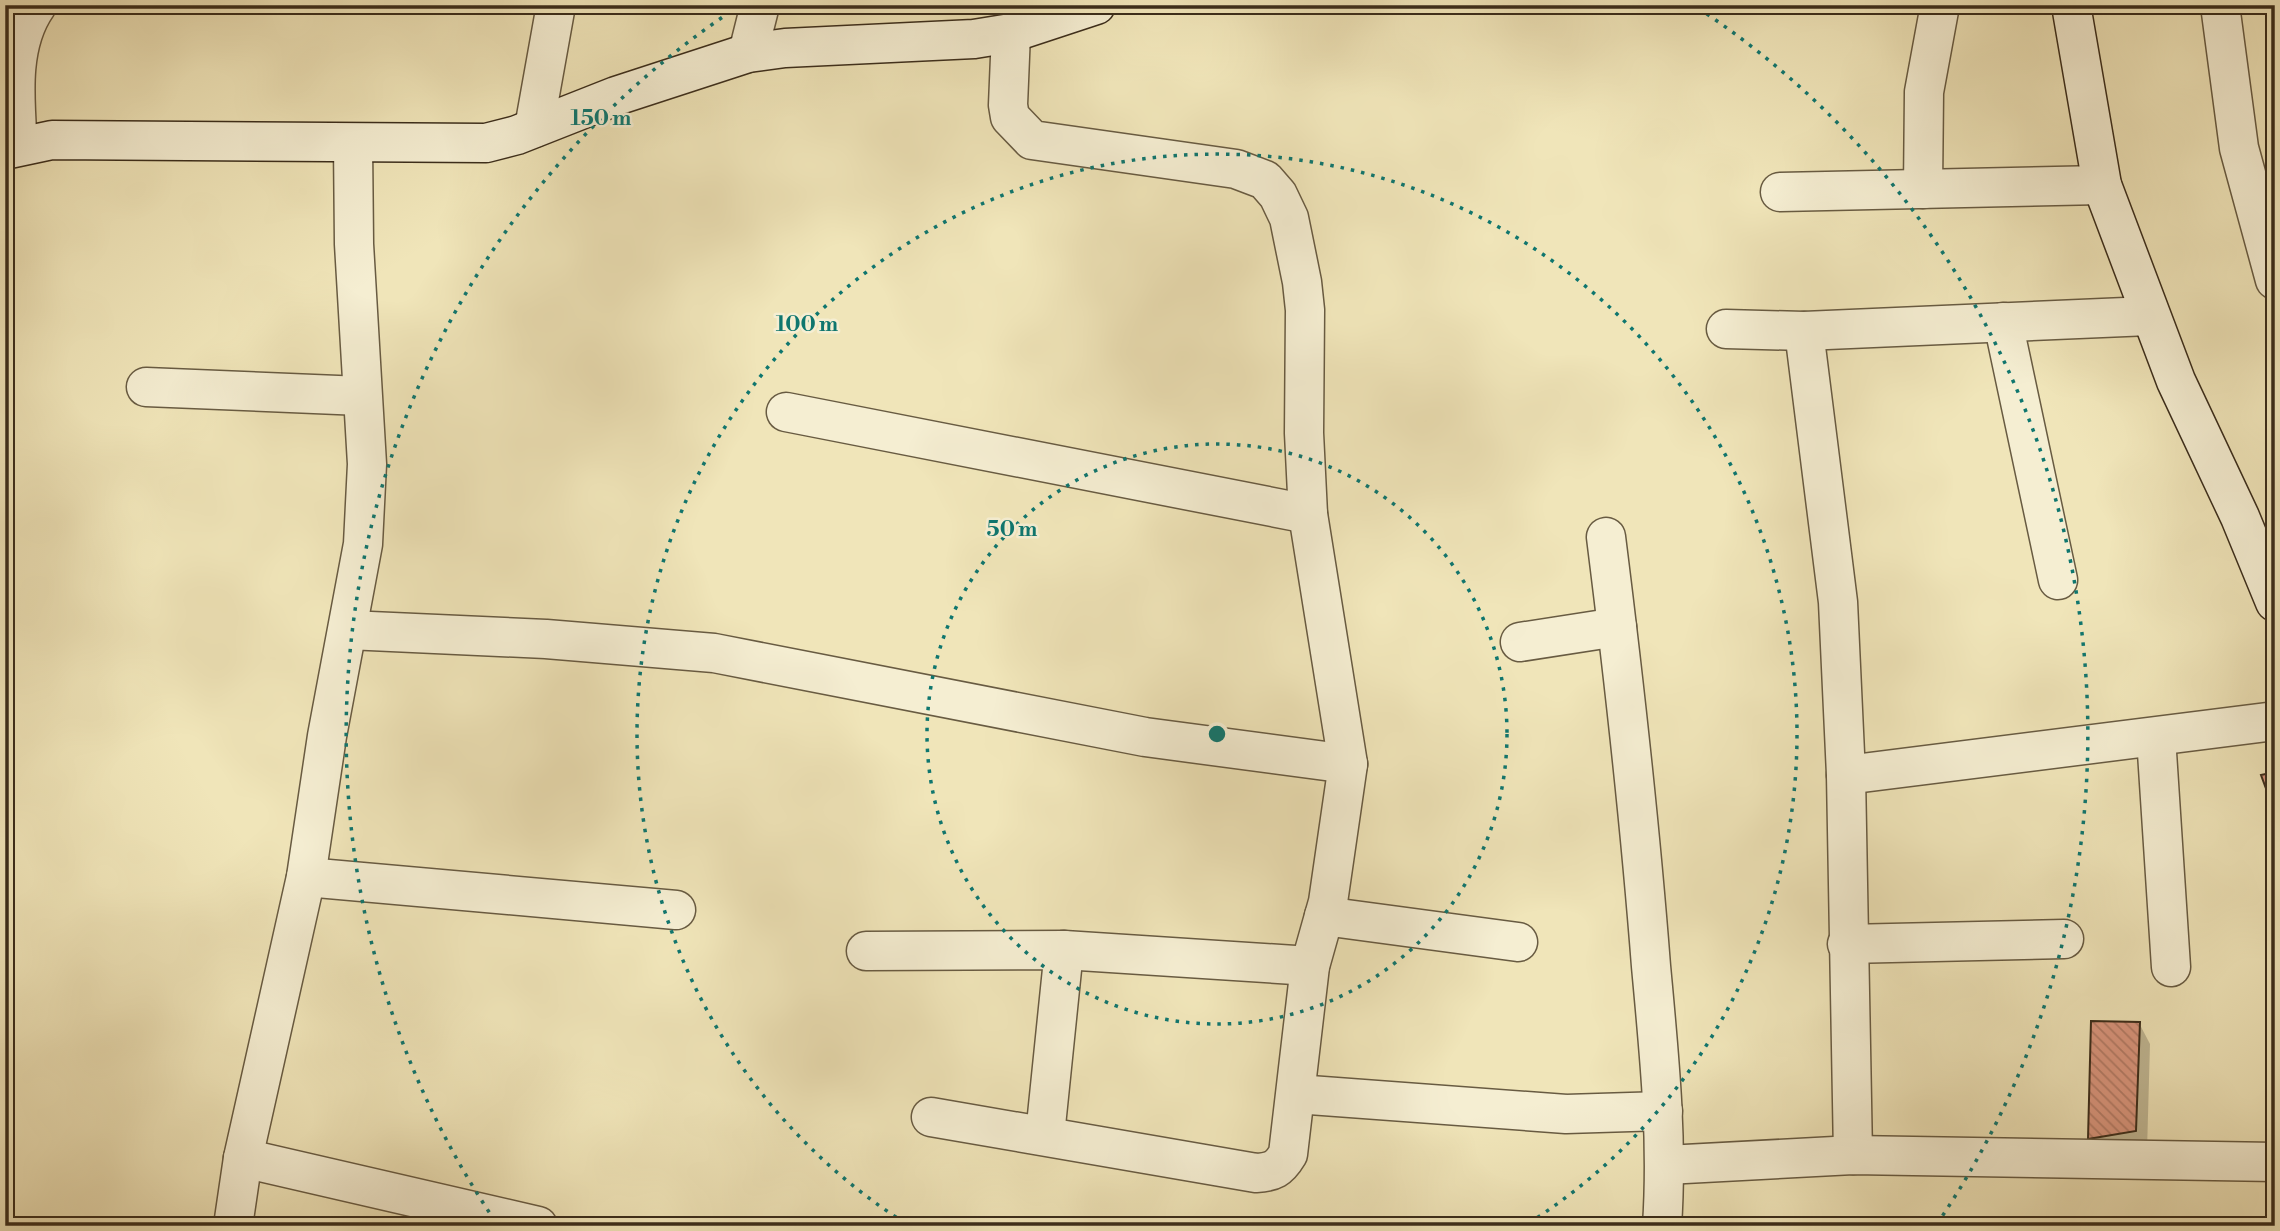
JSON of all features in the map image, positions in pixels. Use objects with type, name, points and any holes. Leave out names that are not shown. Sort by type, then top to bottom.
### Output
[{"type":"street","points":[[534,128],[556,5]]},
{"type":"street","points":[[748,53],[760,5]]},
{"type":"street","points":[[24,9],[15,78],[12,148],[52,140],[486,143],[534,128],[616,96],[748,53],[785,48],[974,39],[1012,33],[1096,5]]},
{"type":"street","points":[[1923,189],[1924,92],[1940,5]]},
{"type":"street","points":[[2071,5],[2102,185],[2149,316],[2275,602]]},
{"type":"street","points":[[2220,5],[2246,181],[2275,280]]},
{"type":"street","points":[[931,1117],[1256,1173],[1271,1172],[1281,1166],[1288,1154],[1310,966],[1324,916],[1348,764],[1308,514],[1304,433],[1305,310],[1289,218],[1278,195],[1265,180],[1236,169],[1032,140],[1010,117],[1008,105],[1012,33]]},
{"type":"street","points":[[233,1226],[243,1158],[306,877],[327,736],[363,544],[367,464],[354,244],[353,144]]},
{"type":"street","points":[[1780,192],[2102,185]]},
{"type":"street","points":[[1726,329],[1804,331],[2149,316]]},
{"type":"street","points":[[2003,322],[2058,580]]},
{"type":"street","points":[[1804,331],[1838,602],[1846,775],[1847,944],[1853,1155]]},
{"type":"street","points":[[146,387],[362,396]]},
{"type":"street","points":[[786,412],[1308,514]]},
{"type":"street","points":[[1606,537],[1637,794],[1663,1111],[1666,1165],[1662,1226]]},
{"type":"street","points":[[1520,642],[1617,627]]},
{"type":"street","points":[[348,630],[546,639],[714,653],[1145,737],[1348,764]]},
{"type":"street","points":[[1846,775],[2275,721]]},
{"type":"street","points":[[2156,737],[2171,967]]},
{"type":"street","points":[[306,877],[676,911]]},
{"type":"street","points":[[1324,916],[1518,942]]},
{"type":"street","points":[[1847,944],[2064,939]]},
{"type":"street","points":[[866,951],[1064,950],[1310,966]]},
{"type":"street","points":[[1045,1135],[1064,950]]},
{"type":"street","points":[[1296,1094],[1566,1114],[1663,1111]]},
{"type":"street","points":[[1666,1165],[1853,1155],[2275,1162]]},
{"type":"street","points":[[243,1158],[487,1220],[538,1226]]},
{"type":"building","points":[[2275,772],[2275,813],[2261,775]]},
{"type":"building","points":[[2091,1021],[2140,1022],[2136,1131],[2088,1139]]}]
